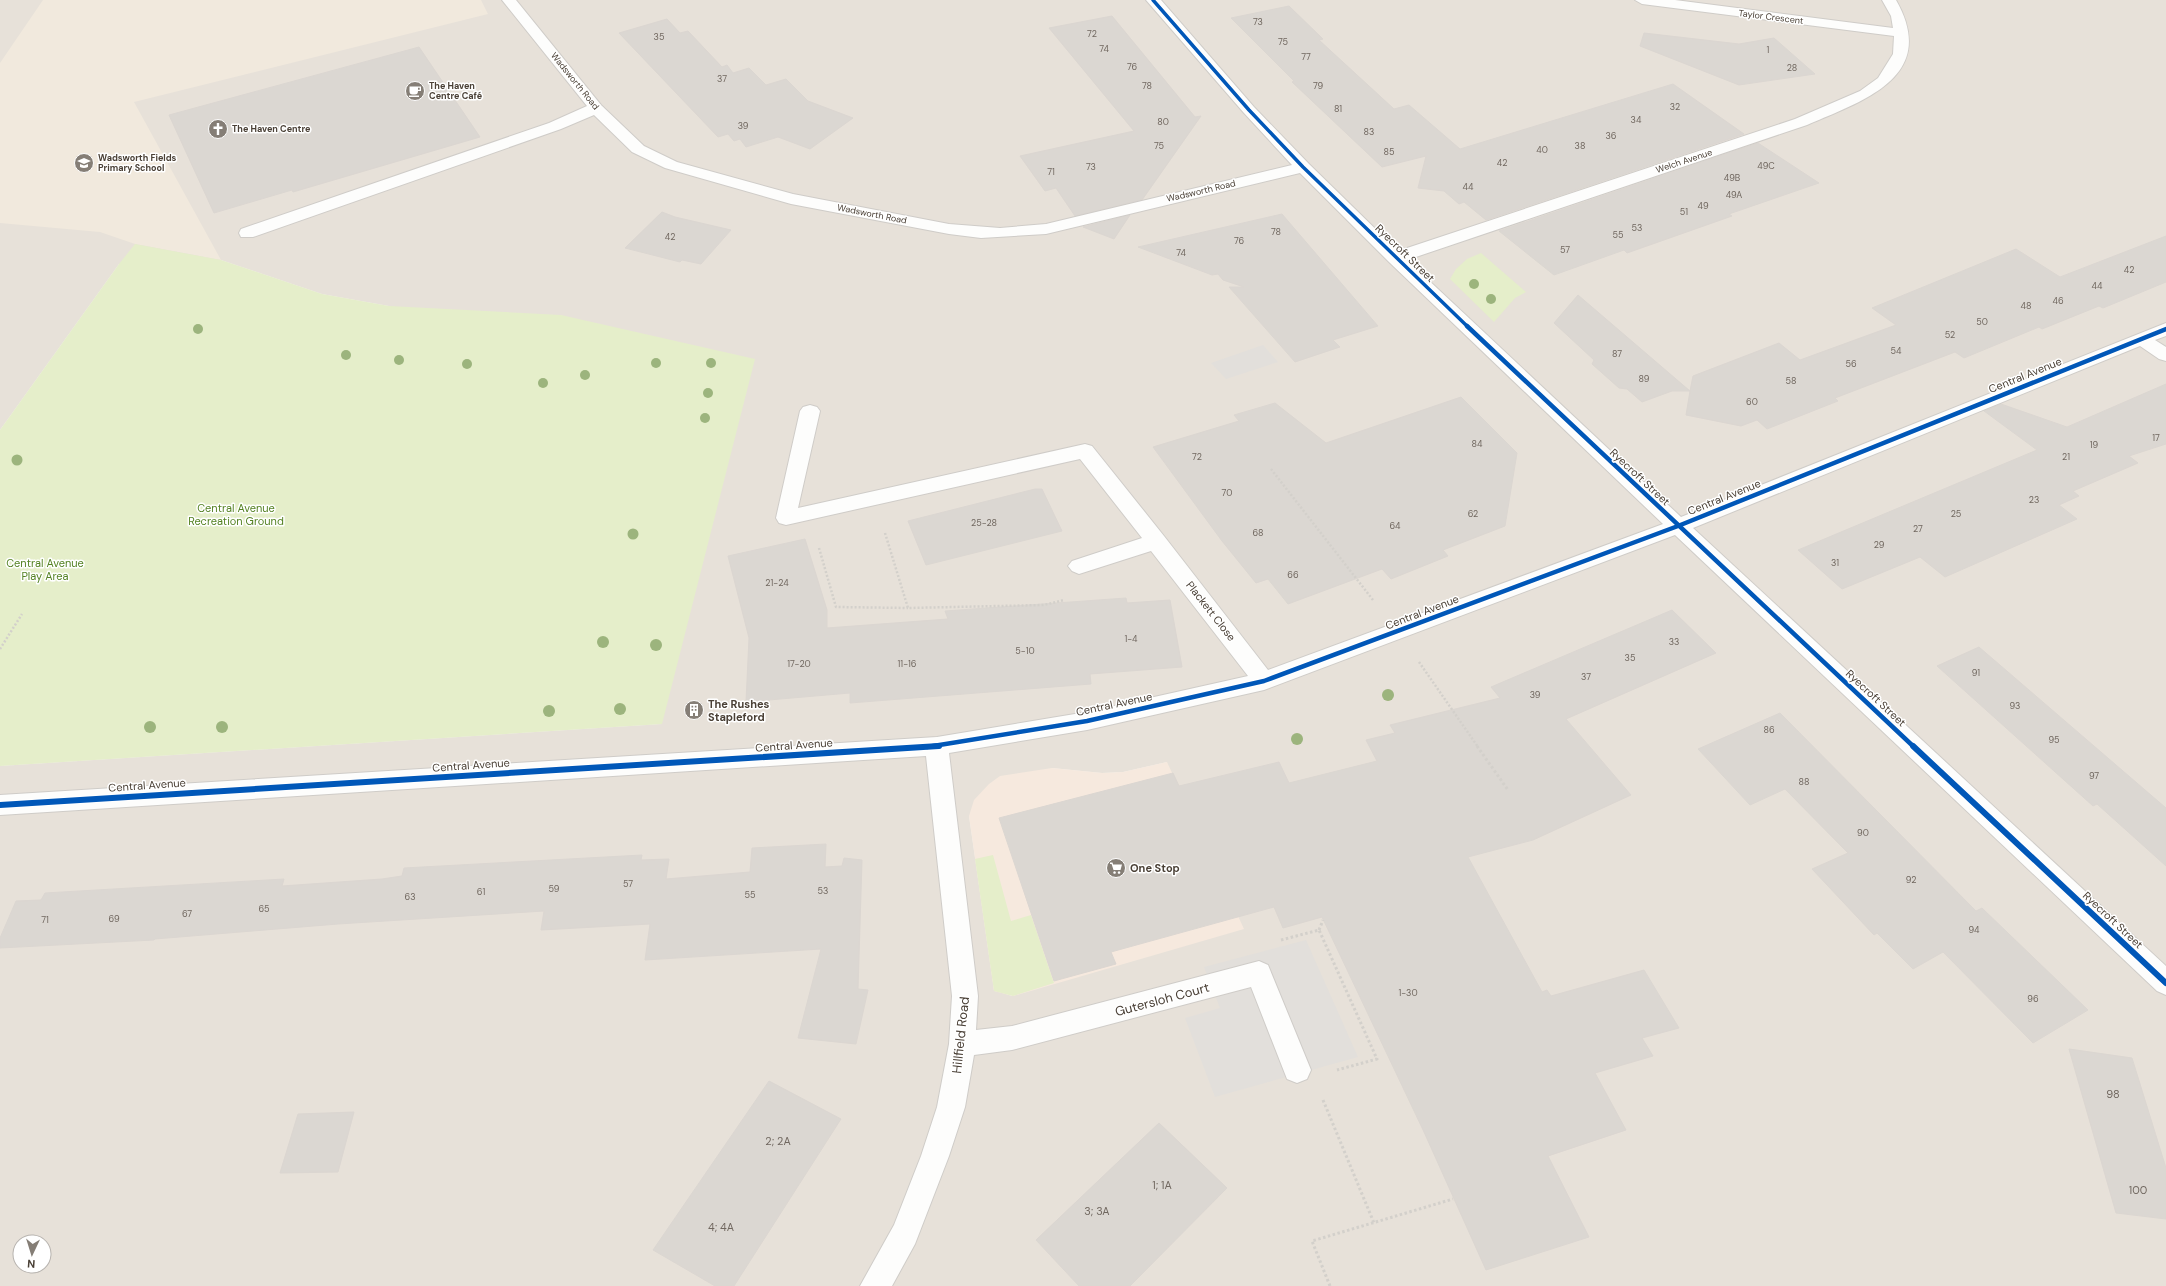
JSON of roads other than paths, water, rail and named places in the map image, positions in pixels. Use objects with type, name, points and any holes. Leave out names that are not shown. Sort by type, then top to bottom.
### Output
[{"type":"street","name":"Wadsworth Road","points":[[509,0],[596,108],[638,149],[671,164],[791,199],[981,233],[1046,229],[1303,167]]},
{"type":"street","name":"Ryecroft Street","points":[[1153,0],[1249,110],[1303,167],[1395,258],[1678,526],[2166,983]]},
{"type":"street","name":"Taylor Crescent","points":[[1642,0],[1900,33]]},
{"type":"street","name":"Welch Avenue","points":[[1395,258],[1801,122],[1842,106],[1865,94],[1883,81],[1900,54],[1898,16],[1889,0]]},
{"type":"street","points":[[247,233],[555,126],[596,108]]},
{"type":"street","name":"Central Avenue","points":[[0,805],[937,746],[1087,721],[1264,681],[1678,526],[2166,328]]},
{"type":"street","points":[[2142,339],[2166,355]]},
{"type":"street","name":"Plackett Close","points":[[810,411],[786,518],[1085,451],[1157,541],[1264,681]]},
{"type":"street","points":[[1079,566],[1157,541]]},
{"type":"street","name":"Hillfield Road","points":[[875,1286],[905,1234],[935,1156],[951,1107],[962,1044],[965,996],[937,746]]},
{"type":"street","name":"Gutersloh Court","points":[[962,1044],[1012,1038],[1259,973],[1305,1073]]},
{"type":"place","name":"The Haven Centre Café","points":[[415,91]]},
{"type":"place","name":"The Haven Centre","points":[[218,129]]},
{"type":"place","name":"Wadsworth Fields Primary School","points":[[84,163]]},
{"type":"place","name":"The Rushes Stapleford","points":[[694,710]]},
{"type":"place","name":"One Stop","points":[[1116,868]]},
{"type":"park label","name":"Central Avenue Recreation Ground","points":[[236,514]]},
{"type":"park label","name":"Central Avenue Play Area","points":[[45,569]]}]
